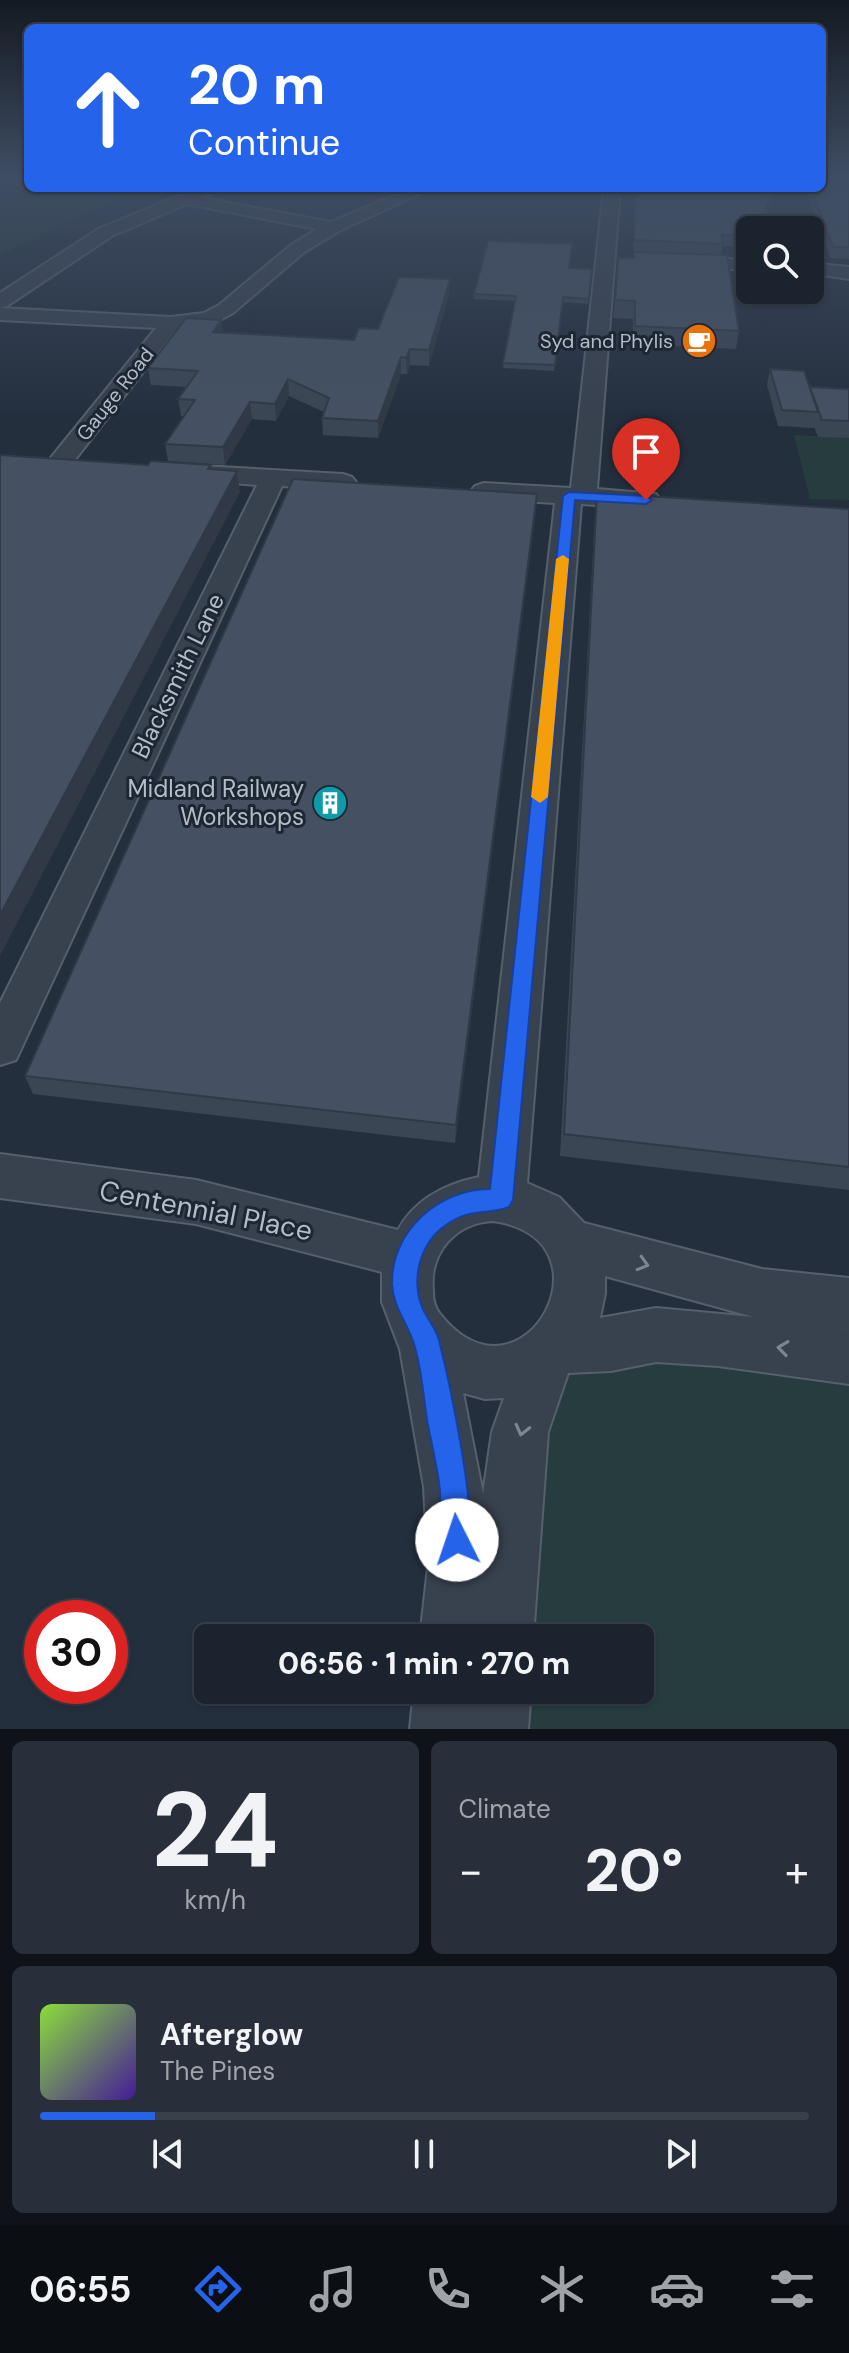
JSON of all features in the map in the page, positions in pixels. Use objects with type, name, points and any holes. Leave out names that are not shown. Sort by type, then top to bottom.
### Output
[{"type":"street","points":[[0,302],[70,256]]},
{"type":"street","points":[[0,314],[171,323],[199,321],[220,314],[263,275],[291,256]]},
{"type":"street","points":[[501,1200],[602,273],[614,256]]},
{"type":"street","points":[[654,261],[736,264]]},
{"type":"street","points":[[824,267],[849,266]]},
{"type":"street","points":[[824,270],[849,273]]},
{"type":"street","name":"Gauge Road","points":[[58,465],[171,323]]},
{"type":"street","points":[[29,464],[89,467]]},
{"type":"street","points":[[165,472],[366,483]]},
{"type":"street","name":"Blacksmith Lane","points":[[0,1047],[273,478]]},
{"type":"street","points":[[460,489],[678,502]]},
{"type":"street","name":"Centennial Place","points":[[0,1176],[196,1202],[358,1241],[408,1257]]},
{"type":"street","points":[[453,1624],[459,1567],[453,1487],[425,1337],[411,1312],[405,1285],[408,1257],[419,1236],[444,1212],[477,1200],[501,1200],[527,1207],[550,1221],[568,1242],[580,1268],[582,1296],[575,1323],[552,1351],[520,1432],[502,1624]]},
{"type":"street","points":[[568,1242],[762,1294],[849,1304]]},
{"type":"street","points":[[425,1337],[445,1355],[469,1367],[496,1371],[523,1367],[552,1351],[656,1335],[718,1339],[849,1357]]},
{"type":"street","points":[[443,1729],[446,1704]]},
{"type":"street","points":[[495,1729],[497,1704]]},
{"type":"green space","points":[[794,435],[849,438],[849,500],[810,499]]},
{"type":"green space","points":[[546,1356],[849,1357],[849,1729],[495,1729],[497,1704],[654,1704],[654,1624],[503,1624]]},
{"type":"building","points":[[484,256],[571,256],[569,268],[592,269],[589,299],[563,297],[555,365],[503,363],[516,296],[474,294]]},
{"type":"building","points":[[727,256],[739,331],[635,326],[635,301],[615,300],[618,258]]},
{"type":"building","points":[[399,277],[450,279],[429,350],[410,349],[406,358],[401,357],[378,421],[322,418],[329,398],[288,379],[275,404],[250,402],[223,447],[165,444],[195,400],[178,399],[198,371],[148,368],[186,318],[221,320],[213,332],[354,340],[359,328],[378,329]]},
{"type":"building","points":[[770,369],[804,371],[818,412],[782,410]]},
{"type":"building","points":[[810,387],[849,389],[849,421],[822,420]]},
{"type":"building","points":[[0,455],[148,465],[151,461],[211,465],[208,469],[237,471],[0,915]]},
{"type":"building","name":"Midland Railway Workshops","points":[[293,479],[537,494],[456,1125],[25,1076]]},
{"type":"building","points":[[597,493],[849,509],[849,1167],[564,1134]]},
{"type":"slow traffic","points":[[540,797],[563,559]]},
{"type":"place","name":"Syd and Phylis","points":[[699,341]]},
{"type":"place","name":"Midland Railway Workshops","points":[[330,803]]},
{"type":"route","points":[[457,1540],[453,1487],[425,1337],[411,1312],[405,1285],[408,1257],[419,1236],[435,1219],[454,1206],[477,1200],[501,1200],[569,496],[646,500]]}]
